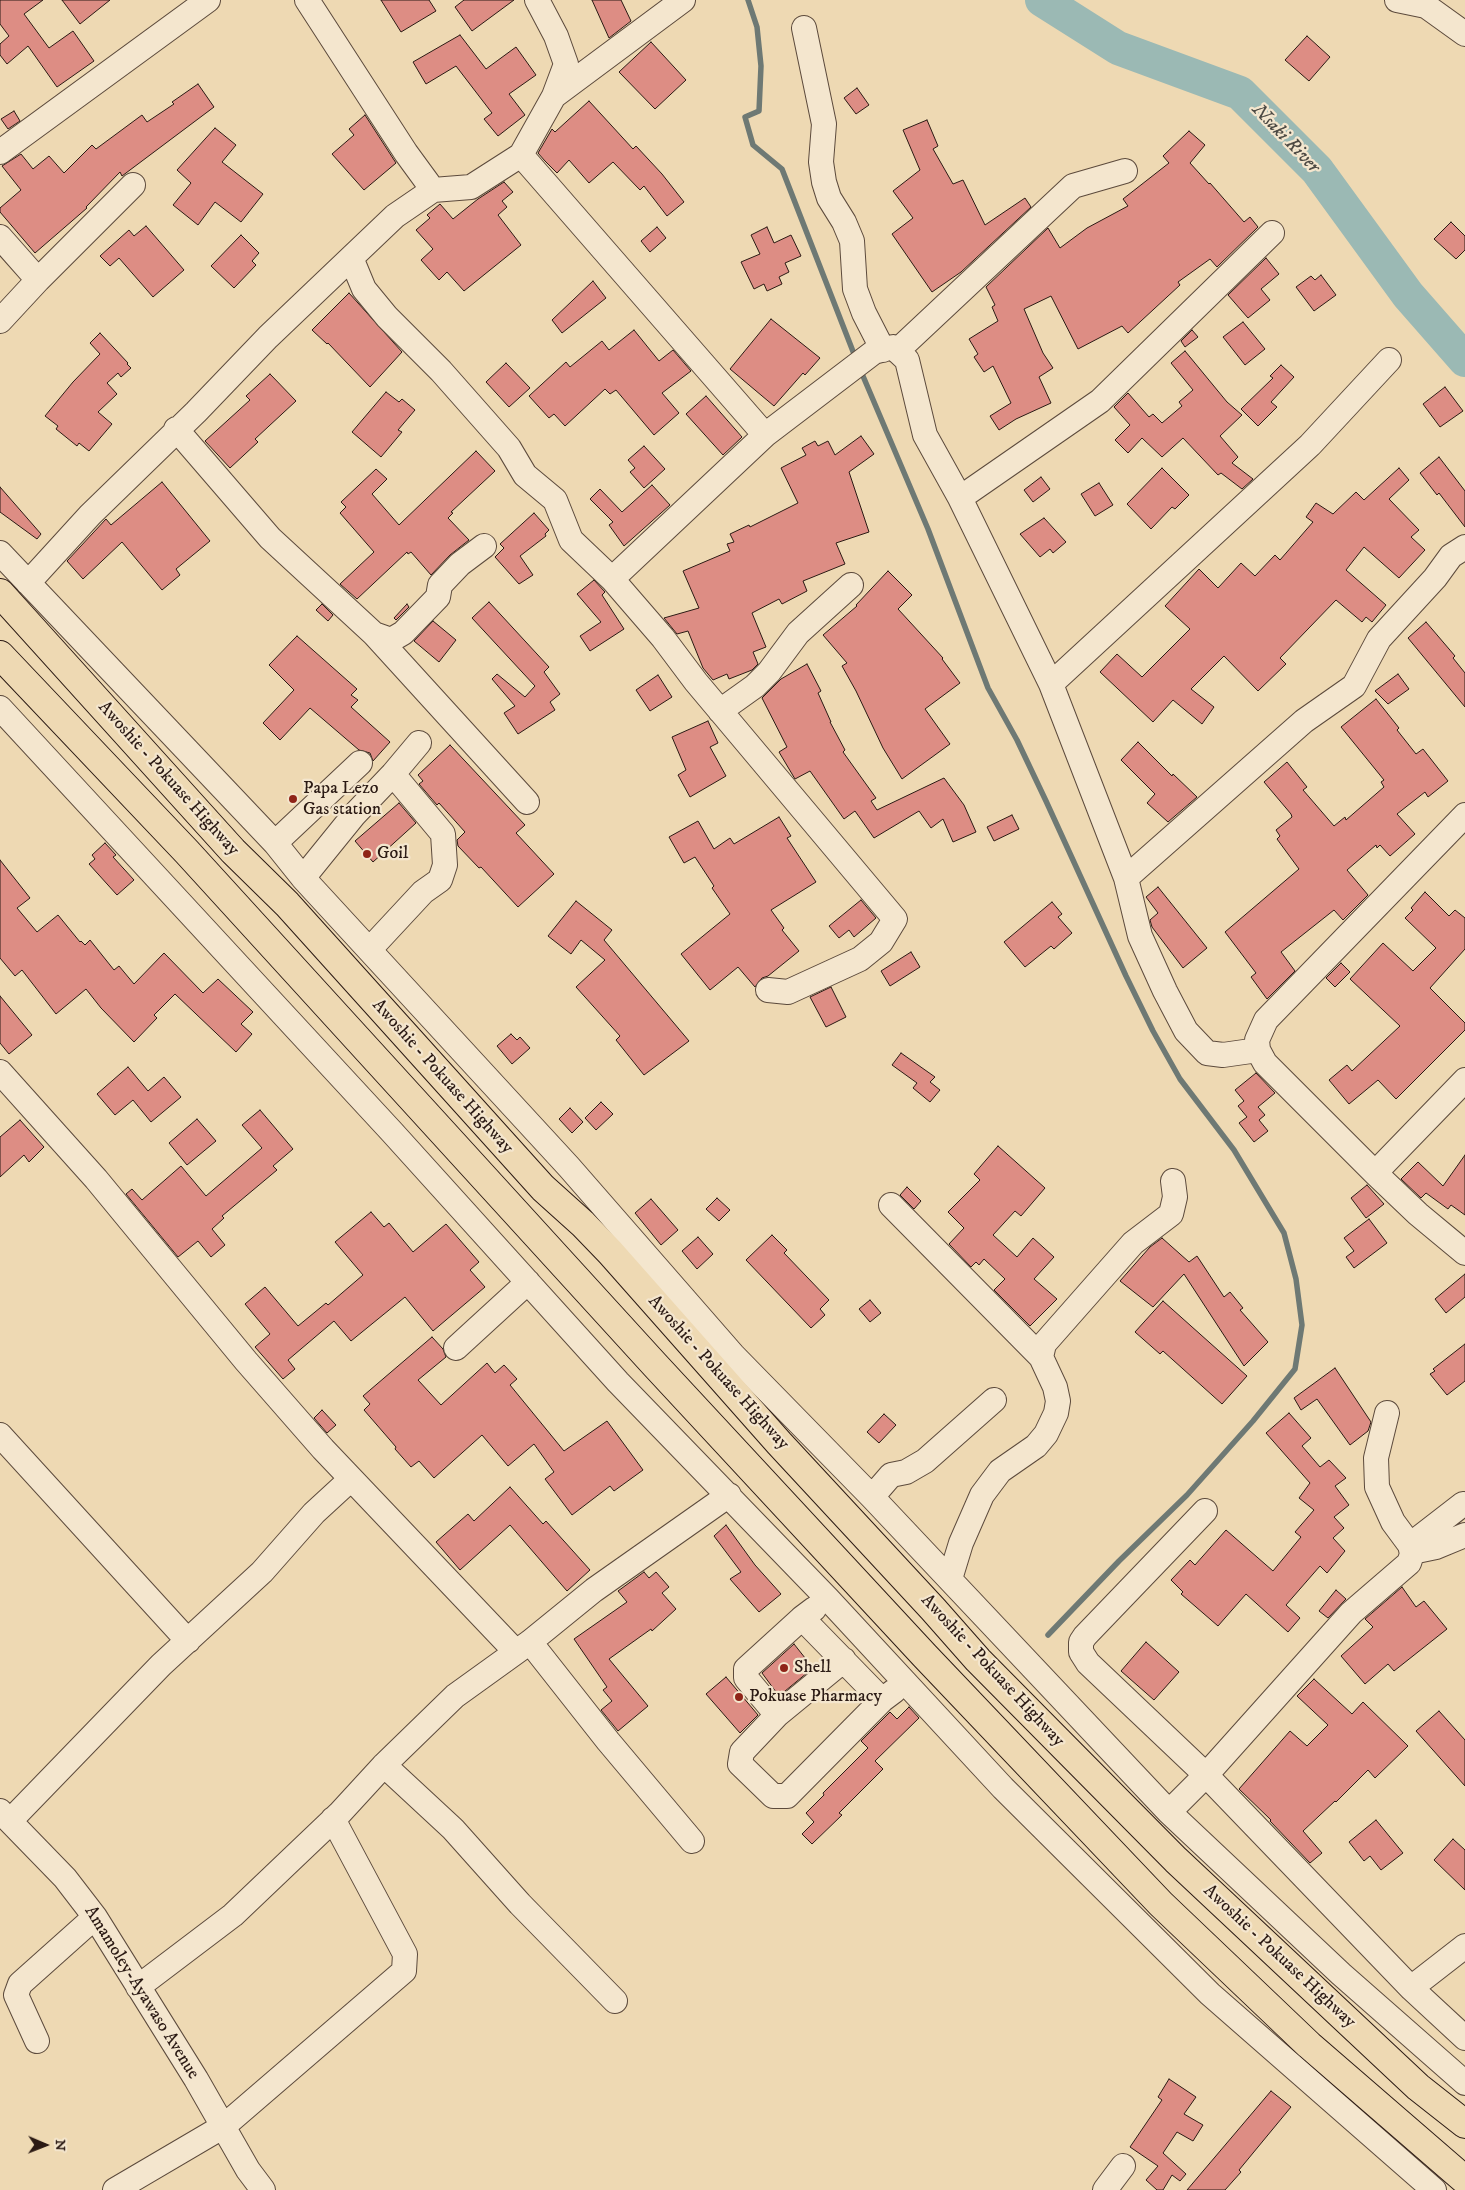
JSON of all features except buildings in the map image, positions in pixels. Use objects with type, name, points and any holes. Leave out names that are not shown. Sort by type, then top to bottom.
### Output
[{"type":"main road","name":"Awoshie - Pokuase Highway","points":[[0,593],[233,851],[287,904],[543,1188],[583,1224],[610,1252],[779,1443],[984,1667],[1176,1860],[1418,2087],[1465,2124]]},
{"type":"main road","name":"Awoshie - Pokuase Highway","points":[[0,655],[187,852],[574,1276],[925,1656],[1161,1904],[1309,2045],[1465,2180]]},
{"type":"main road","points":[[574,1276],[610,1252]]},
{"type":"street","points":[[0,152],[208,0]]},
{"type":"street","points":[[306,0],[406,153],[433,190]]},
{"type":"street","points":[[28,583],[90,515],[176,429],[196,412],[268,338],[396,216],[433,190],[471,187],[521,155],[554,96],[566,64],[556,36],[536,0]]},
{"type":"street","points":[[554,96],[683,0]]},
{"type":"street","points":[[1397,0],[1426,6],[1465,34]]},
{"type":"street","points":[[804,28],[824,124],[821,162],[824,182],[829,198],[844,222],[852,241],[855,289],[864,313],[890,350],[907,360],[925,435],[960,498],[1051,684],[1126,878],[1140,936],[1186,1031],[1201,1048],[1214,1055],[1258,1050]]},
{"type":"street","points":[[521,155],[765,435]]},
{"type":"street","points":[[612,579],[765,435],[874,352],[890,350],[1073,186],[1125,170]]},
{"type":"street","points":[[0,321],[133,185]]},
{"type":"street","points":[[960,498],[1100,401],[1272,233]]},
{"type":"street","points":[[0,237],[38,280]]},
{"type":"street","points":[[352,260],[364,289],[369,296],[387,317],[441,371],[509,448],[525,476],[555,500],[571,540],[612,579],[663,638],[720,711],[895,918],[881,942],[860,960],[788,992],[768,990]]},
{"type":"street","points":[[1051,684],[1310,445],[1389,360]]},
{"type":"street","points":[[176,429],[270,538],[374,634],[527,802]]},
{"type":"street","points":[[374,634],[392,640],[403,633],[438,597],[440,585],[460,564],[484,546]]},
{"type":"street","points":[[1126,878],[1304,721],[1354,686],[1379,639],[1435,578],[1451,556],[1465,547]]},
{"type":"street","points":[[0,553],[275,843],[302,878],[370,949],[569,1167],[733,1355],[872,1497],[1169,1812],[1341,1974],[1465,2083]]},
{"type":"street","points":[[720,711],[755,686],[769,672],[798,633],[851,584]]},
{"type":"street","points":[[0,708],[186,907],[618,1382],[730,1495],[1003,1788],[1210,1994],[1434,2190]]},
{"type":"street","points":[[302,878],[354,815],[419,744]]},
{"type":"street","points":[[275,843],[360,763]]},
{"type":"street","points":[[370,949],[423,892],[440,880],[445,866],[443,834],[393,774]]},
{"type":"street","points":[[1465,815],[1266,1020],[1257,1040],[1258,1050],[1265,1063],[1418,1214],[1465,1253]]},
{"type":"street","points":[[2,1078],[96,1179],[246,1361],[323,1450],[523,1647],[608,1741],[692,1841]]},
{"type":"street","points":[[1375,1173],[1465,1080]]},
{"type":"street","points":[[1040,1357],[1044,1344],[1053,1331],[1132,1243],[1172,1214],[1175,1197],[1173,1181]]},
{"type":"street","points":[[891,1205],[1040,1357],[1055,1386],[1058,1401],[1056,1413],[1046,1434],[1036,1446],[1000,1471],[982,1495],[961,1543],[950,1580]]},
{"type":"street","points":[[456,1348],[528,1282]]},
{"type":"street","points":[[872,1497],[891,1475],[906,1472],[925,1461],[994,1400]]},
{"type":"street","points":[[1387,1413],[1376,1458],[1377,1487],[1393,1522],[1411,1548]]},
{"type":"street","points":[[0,1436],[188,1641]]},
{"type":"street","points":[[5,1816],[161,1665],[262,1572],[314,1513],[351,1479]]},
{"type":"street","points":[[138,1987],[232,1915],[333,1819],[384,1765],[455,1696],[523,1647],[594,1590],[730,1495]]},
{"type":"street","points":[[1169,1812],[1206,1775],[1351,1613],[1409,1563],[1411,1548],[1463,1504]]},
{"type":"street","points":[[1205,1511],[1084,1636],[1081,1642],[1082,1652],[1088,1662],[1206,1775],[1411,1988],[1465,2038]]},
{"type":"street","points":[[1411,1548],[1436,1547],[1465,1536]]},
{"type":"street","points":[[777,1715],[746,1678],[746,1669],[802,1618],[828,1599]]},
{"type":"street","points":[[802,1618],[882,1700]]},
{"type":"street","points":[[844,1660],[777,1715],[742,1752],[740,1764],[773,1796],[788,1796],[882,1700],[905,1683]]},
{"type":"street","points":[[384,1765],[453,1829],[520,1904],[615,2001]]},
{"type":"street","name":"Amamoley-Ayawaso Avenue","points":[[5,1816],[65,1878],[95,1917],[196,2079],[248,2170],[263,2190]]},
{"type":"street","points":[[115,2190],[224,2126],[404,1972],[405,1954],[333,1819]]},
{"type":"street","points":[[37,2041],[16,1995],[20,1984],[95,1917]]},
{"type":"street","points":[[1411,1988],[1465,1946]]},
{"type":"street","points":[[1105,2190],[1124,2166]]},
{"type":"waterway","points":[[748,0],[757,27],[761,66],[759,111],[745,117],[753,145],[782,169],[854,354]]},
{"type":"waterway","name":"Nsaki River","points":[[1042,0],[1118,48],[1240,93],[1317,170],[1408,295],[1465,360]]},
{"type":"waterway","points":[[860,369],[928,529],[988,688],[1017,740],[1153,1031],[1180,1079],[1234,1150],[1284,1233],[1296,1279],[1302,1325],[1295,1369],[1253,1421],[1187,1495],[1119,1561],[1048,1635]]},
{"type":"place","name":"Papa Lezo Gas station","points":[[293,799]]},
{"type":"place","name":"Goil","points":[[367,854]]},
{"type":"place","name":"Shell","points":[[784,1668]]},
{"type":"place","name":"Pokuase Pharmacy","points":[[739,1697]]}]
